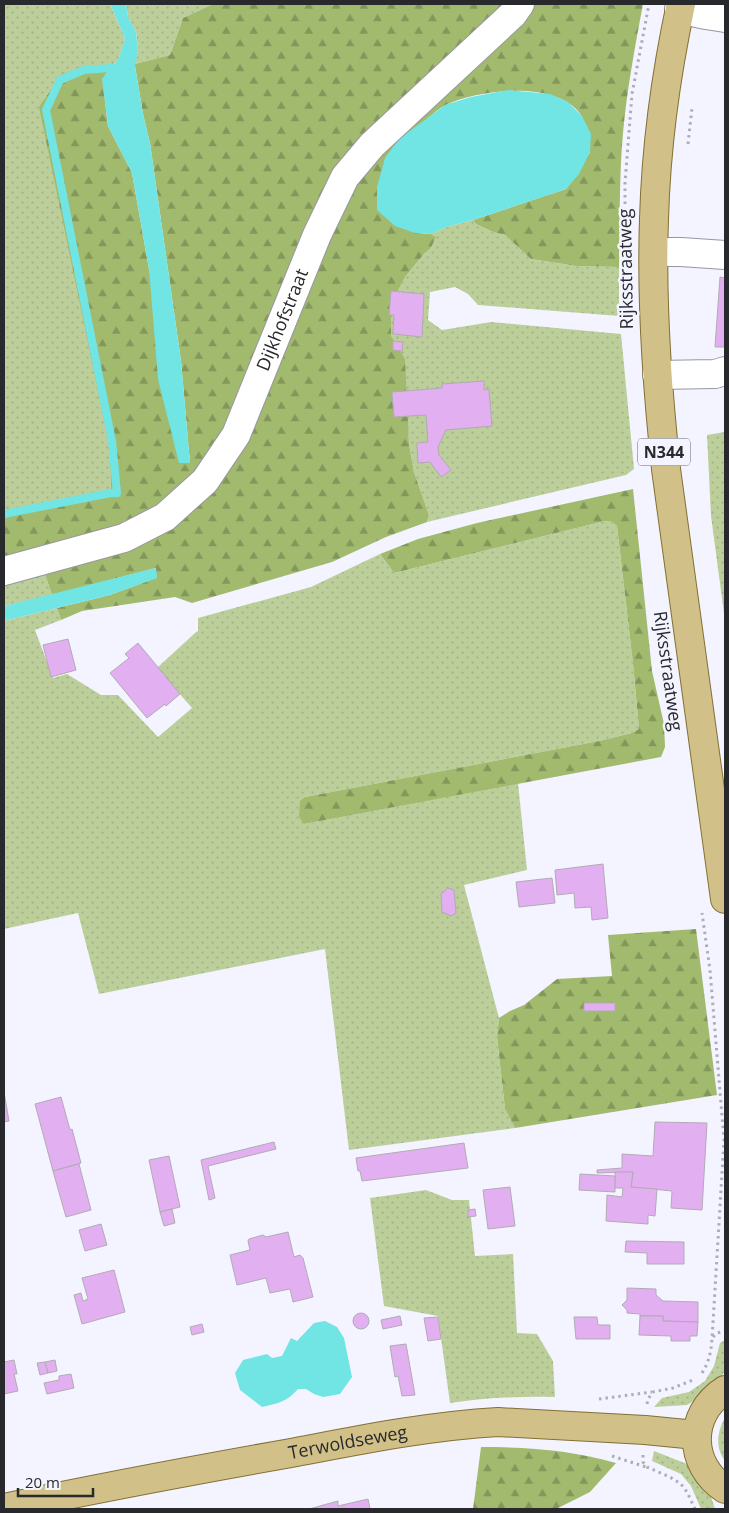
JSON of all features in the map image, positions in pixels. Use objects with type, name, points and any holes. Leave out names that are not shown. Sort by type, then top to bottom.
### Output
[{"type":"main road","name":"Rijksstraatweg","points":[[680,6],[671,53],[656,179],[654,321],[666,469],[714,905]]},
{"type":"main road","points":[[725,1390],[718,1394],[703,1412],[696,1435],[698,1451],[703,1466],[715,1482],[725,1489]]},
{"type":"main road","name":"Terwoldseweg","points":[[4,1508],[347,1442],[414,1430],[466,1424],[498,1422],[645,1430],[696,1435]]},
{"type":"street","name":"Dijkhofstraat","points":[[4,571],[124,538],[165,517],[205,481],[236,435],[317,236],[345,177],[372,145],[513,14],[520,4]]},
{"type":"street","points":[[680,6],[706,16],[725,18]]},
{"type":"street","points":[[654,252],[725,255]]},
{"type":"street","points":[[657,375],[715,374],[725,371]]},
{"type":"path","name":"Rijksstraatweg","points":[[625,278],[625,183],[632,94],[648,4]]},
{"type":"path","points":[[695,1509],[681,1484],[647,1467],[642,1459],[648,1399],[652,1392],[684,1384],[700,1374],[706,1367],[711,1354],[724,1140],[710,970],[714,905]]},
{"type":"path","points":[[712,1339],[717,1333],[725,1331]]},
{"type":"green space","points":[[4,4],[110,4],[125,38],[119,58],[109,70],[105,71],[111,493],[4,514]]},
{"type":"green space","points":[[126,4],[213,4],[183,18],[170,55],[135,64],[138,50],[136,32],[128,17]]},
{"type":"green space","points":[[213,4],[507,4],[395,109],[227,432],[201,467],[147,515],[4,569],[4,514],[111,493],[110,448],[39,107],[62,74],[86,68],[109,70],[102,79],[108,126],[132,173],[149,269],[190,463],[181,361],[150,143],[135,64],[170,55],[183,18]]},
{"type":"green space","points":[[534,4],[643,4],[629,84],[623,133],[620,183],[619,267],[576,266],[531,259],[505,235],[493,232],[476,224],[473,220],[566,189],[578,174],[590,152],[581,115],[570,104],[554,96],[536,92],[497,92],[460,99],[443,106],[427,119],[415,233],[431,234],[436,237],[431,248],[405,277],[396,295],[391,321],[391,336],[405,359],[409,444],[414,472],[429,515],[427,522],[386,537],[332,562],[192,603],[175,597],[82,611],[61,620],[57,608],[110,595],[156,578],[156,568],[52,595],[44,571],[185,514],[359,173],[520,21]]},
{"type":"green space","points":[[473,220],[476,224],[493,232],[505,235],[531,259],[576,266],[619,267],[619,316],[478,305],[468,294],[455,287],[430,292],[428,320],[442,330],[491,322],[621,334],[634,469],[626,475],[427,522],[429,515],[414,472],[407,419],[391,336],[391,321],[396,295],[405,277],[431,248],[436,237],[431,234],[446,227]]},
{"type":"green space","points":[[725,432],[725,621],[711,516],[707,435]]},
{"type":"green space","points":[[633,489],[652,671],[664,724],[665,747],[661,757],[304,824],[299,817],[300,801],[305,797],[599,741],[632,733],[639,729],[617,526],[612,522],[605,521],[394,573],[380,554],[418,539],[477,523]]},
{"type":"green space","points":[[605,521],[612,522],[617,526],[639,729],[632,733],[599,741],[305,797],[304,824],[518,783],[527,870],[464,885],[499,1018],[497,1037],[505,1109],[515,1128],[349,1150],[325,949],[99,994],[78,913],[4,929],[4,621],[57,608],[61,620],[35,630],[53,678],[67,674],[101,695],[118,695],[158,737],[192,708],[157,668],[198,631],[198,618],[311,587],[380,554],[394,573]]},
{"type":"green space","points":[[44,571],[52,595],[4,606],[4,583]]},
{"type":"green space","points":[[696,929],[717,1095],[515,1128],[505,1109],[497,1037],[499,1018],[524,1005],[557,979],[612,976],[608,935]]},
{"type":"green space","points":[[426,1190],[452,1200],[469,1200],[475,1256],[513,1254],[517,1333],[537,1334],[553,1361],[555,1397],[502,1398],[450,1403],[438,1316],[384,1306],[370,1198]]},
{"type":"green space","points":[[725,1340],[725,1370],[720,1380],[687,1405],[654,1407],[662,1398],[689,1392],[705,1381],[714,1366],[720,1343]]},
{"type":"green space","points":[[725,1418],[725,1461],[718,1445],[718,1440],[720,1428]]},
{"type":"green space","points":[[481,1447],[549,1450],[583,1455],[616,1463],[590,1492],[556,1509],[473,1509]]},
{"type":"green space","points":[[654,1451],[687,1464],[709,1491],[715,1509],[701,1509],[691,1486],[681,1474],[652,1461]]},
{"type":"water","points":[[110,4],[126,4],[128,17],[136,32],[138,51],[135,66],[150,143],[181,361],[190,463],[179,463],[158,379],[149,269],[132,173],[108,126],[102,79],[119,58],[125,38]]},
{"type":"water","points":[[508,90],[550,94],[568,102],[582,116],[591,134],[590,152],[579,174],[566,189],[446,227],[431,234],[415,233],[395,226],[377,210],[377,187],[385,158],[399,139],[445,105],[471,97]]},
{"type":"water","points":[[156,568],[157,578],[110,595],[4,621],[4,606]]},
{"type":"water","points":[[325,1321],[337,1327],[344,1338],[352,1377],[340,1394],[323,1397],[306,1389],[298,1389],[282,1401],[262,1407],[240,1390],[235,1373],[243,1360],[267,1354],[272,1358],[282,1356],[291,1338],[297,1341],[314,1323]]},
{"type":"building","points":[[720,277],[725,278],[725,347],[715,347]]},
{"type":"building","points":[[391,291],[424,294],[422,337],[393,334],[394,315],[389,315]]},
{"type":"building","points":[[393,341],[403,342],[402,351],[393,350]]},
{"type":"building","points":[[484,381],[484,390],[489,389],[492,426],[446,430],[438,447],[439,455],[451,470],[441,477],[430,462],[418,463],[417,443],[428,442],[426,415],[394,417],[392,392],[442,388],[442,384]]},
{"type":"building","points":[[68,639],[76,670],[51,677],[43,645]]},
{"type":"building","points":[[138,643],[180,694],[147,718],[110,673],[129,658],[125,654]]},
{"type":"building","points":[[603,864],[608,918],[592,920],[591,907],[575,908],[574,893],[557,895],[555,870]]},
{"type":"building","points":[[552,878],[555,903],[519,907],[516,882]]},
{"type":"building","points":[[448,888],[454,890],[456,913],[451,916],[442,912],[441,894]]},
{"type":"building","points":[[584,1003],[615,1003],[615,1011],[584,1011]]},
{"type":"building","points":[[4,1092],[9,1121],[4,1122]]},
{"type":"building","points":[[61,1097],[81,1163],[53,1171],[35,1104]]},
{"type":"building","points":[[655,1122],[707,1123],[702,1210],[671,1208],[672,1191],[631,1187],[633,1172],[597,1173],[597,1170],[622,1168],[622,1154],[653,1156]]},
{"type":"building","points":[[274,1142],[276,1149],[208,1166],[215,1198],[209,1200],[201,1160]]},
{"type":"building","points":[[464,1143],[468,1168],[362,1181],[360,1171],[358,1171],[356,1158]]},
{"type":"building","points":[[169,1156],[180,1207],[160,1212],[149,1160]]},
{"type":"building","points":[[79,1164],[91,1210],[66,1217],[53,1171]]},
{"type":"building","points":[[615,1172],[633,1172],[631,1187],[657,1189],[655,1216],[648,1215],[648,1224],[606,1221],[607,1195],[622,1197],[623,1188],[615,1188]]},
{"type":"building","points":[[580,1174],[615,1176],[615,1192],[579,1190]]},
{"type":"building","points":[[510,1187],[515,1226],[488,1229],[483,1190]]},
{"type":"building","points":[[172,1209],[175,1223],[164,1226],[160,1212]]},
{"type":"building","points":[[475,1209],[476,1216],[468,1217],[468,1210]]},
{"type":"building","points":[[101,1224],[107,1245],[85,1251],[79,1230]]},
{"type":"building","points":[[288,1232],[294,1257],[300,1255],[303,1258],[313,1297],[293,1302],[290,1289],[270,1293],[266,1278],[237,1285],[230,1255],[250,1250],[249,1239]]},
{"type":"building","points":[[626,1241],[684,1242],[684,1264],[647,1264],[647,1253],[625,1252]]},
{"type":"building","points":[[114,1270],[125,1312],[82,1324],[74,1295],[81,1293],[83,1301],[88,1299],[82,1278]]},
{"type":"building","points":[[627,1288],[656,1289],[656,1295],[663,1301],[698,1302],[698,1322],[663,1321],[663,1316],[640,1316],[640,1314],[627,1313],[627,1310],[622,1305],[627,1300]]},
{"type":"building","points":[[358,1313],[364,1313],[369,1318],[367,1327],[358,1329],[353,1324],[353,1318]]},
{"type":"building","points":[[400,1316],[402,1325],[383,1329],[381,1320]]},
{"type":"building","points":[[640,1316],[663,1316],[663,1321],[698,1322],[697,1336],[690,1336],[690,1341],[671,1341],[671,1336],[639,1335]]},
{"type":"building","points":[[438,1317],[441,1339],[428,1341],[424,1318]]},
{"type":"building","points":[[574,1317],[597,1317],[598,1325],[610,1325],[610,1339],[576,1339]]},
{"type":"building","points":[[202,1324],[204,1332],[192,1335],[190,1327]]},
{"type":"building","points":[[406,1344],[415,1395],[402,1396],[398,1376],[395,1377],[390,1346]]},
{"type":"building","points":[[14,1360],[17,1374],[14,1374],[18,1391],[4,1394],[4,1362]]},
{"type":"building","points":[[55,1360],[57,1371],[48,1373],[45,1362]]},
{"type":"building","points":[[45,1362],[48,1373],[40,1375],[37,1363]]},
{"type":"building","points":[[71,1374],[74,1388],[47,1394],[44,1383],[59,1380],[59,1376]]},
{"type":"building","points":[[368,1499],[370,1509],[309,1509],[338,1501],[338,1506]]},
{"type":"waterway","points":[[4,514],[117,493],[112,441],[46,110],[60,80],[84,70],[111,68]]}]
